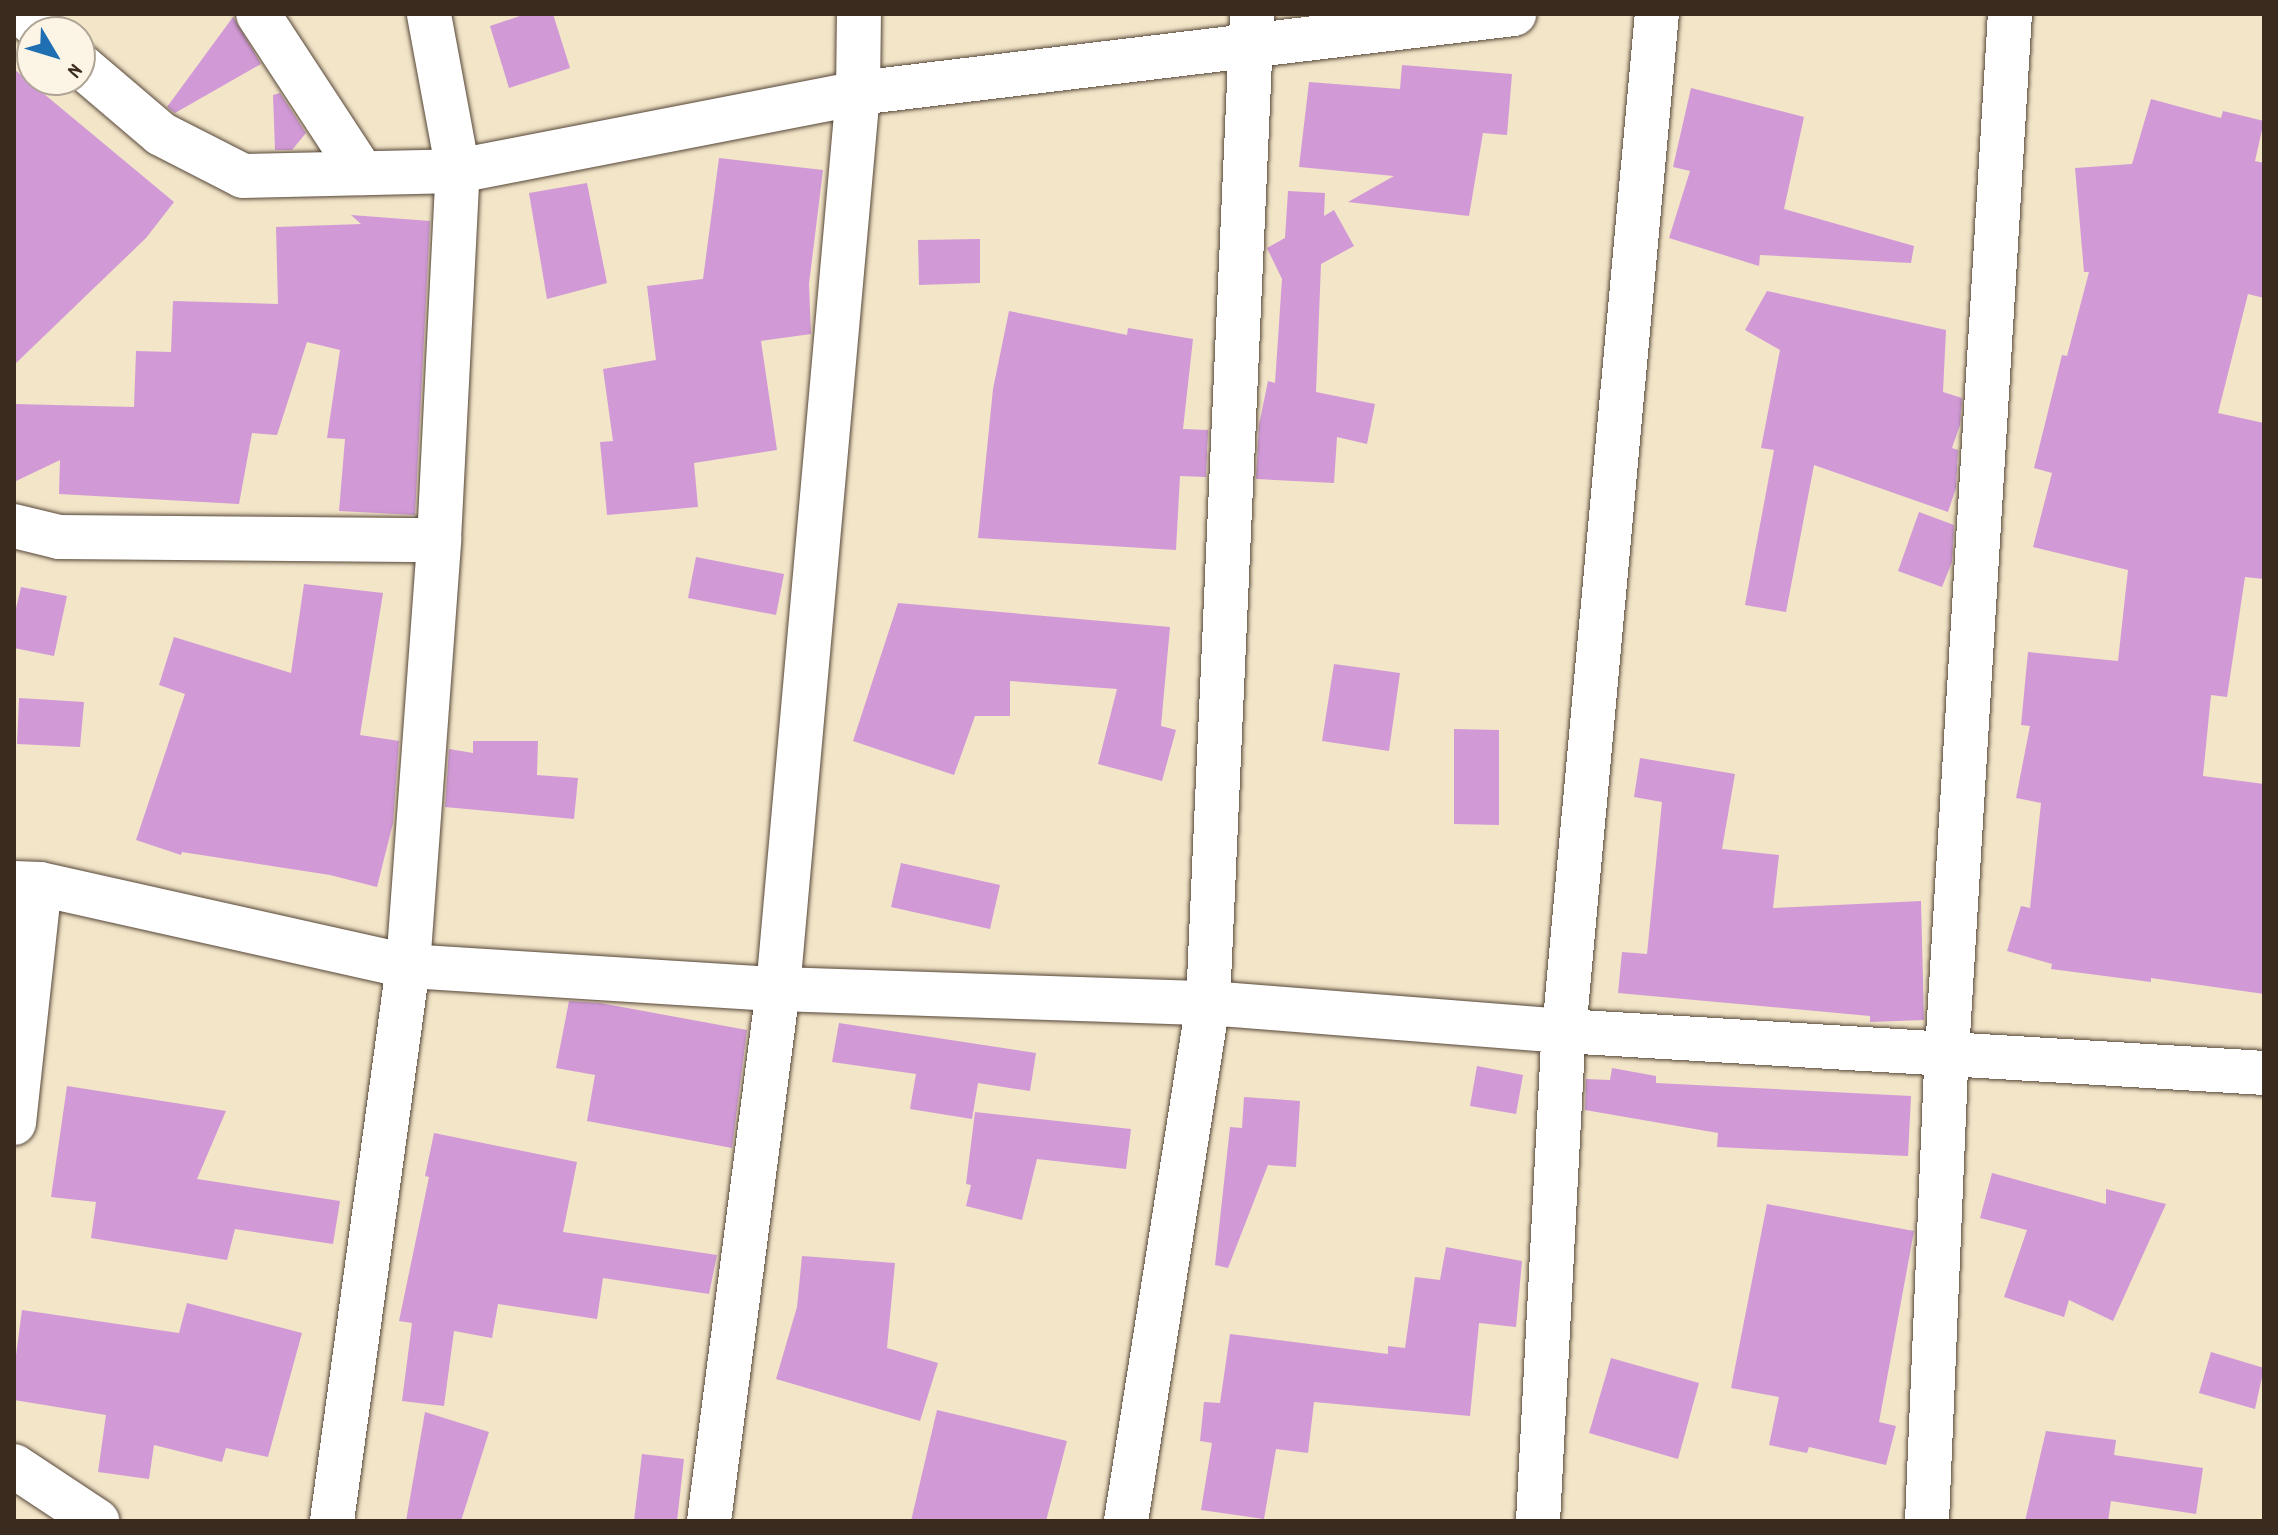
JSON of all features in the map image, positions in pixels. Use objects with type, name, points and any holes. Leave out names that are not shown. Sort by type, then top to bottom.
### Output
[{"type":"street","points":[[258,14],[362,173]]},
{"type":"street","points":[[332,1521],[408,966],[439,540],[458,171],[429,14]]},
{"type":"street","points":[[709,1521],[778,989],[858,93],[859,14]]},
{"type":"street","points":[[96,79],[161,134],[243,176],[458,171],[858,93],[1252,29],[1514,14]]},
{"type":"street","points":[[1538,1521],[1564,1031],[1657,14]]},
{"type":"street","points":[[1927,1521],[1947,1052],[2010,14]]},
{"type":"street","points":[[1126,1521],[1208,1003],[1252,29]]},
{"type":"street","points":[[14,526],[59,537],[439,540]]},
{"type":"street","points":[[14,1123],[27,884],[408,966],[778,989],[1208,1003],[1564,1031],[2264,1073]]},
{"type":"street","points":[[14,1466],[97,1521]]},
{"type":"building","points":[[526,14],[553,14],[570,68],[509,88],[490,26]]},
{"type":"building","points":[[233,17],[261,64],[175,113],[167,107]]},
{"type":"building","points":[[1402,65],[1512,74],[1507,135],[1483,133],[1469,216],[1348,202],[1394,176],[1299,167],[1309,82],[1400,89]]},
{"type":"building","points":[[14,69],[16,96],[46,96],[174,202],[146,238],[14,365]]},
{"type":"building","points":[[1691,88],[1804,117],[1784,209],[1914,246],[1911,263],[1760,255],[1759,266],[1669,238],[1690,171],[1673,167]]},
{"type":"building","points":[[280,93],[306,133],[292,150],[275,150],[273,95]]},
{"type":"building","points":[[2151,99],[2221,118],[2223,111],[2264,121],[2255,161],[2264,163],[2264,298],[2248,294],[2218,413],[2264,423],[2264,579],[2245,577],[2227,697],[2211,695],[2203,776],[2264,784],[2264,994],[2151,978],[2151,982],[2051,969],[2052,964],[2007,951],[2021,906],[2030,908],[2041,803],[2016,798],[2030,726],[2021,725],[2028,652],[2118,661],[2128,570],[2033,547],[2052,473],[2034,468],[2062,355],[2067,356],[2089,272],[2084,272],[2075,168],[2132,164]]},
{"type":"building","points":[[719,158],[823,170],[809,284],[811,334],[761,341],[777,450],[694,463],[698,507],[607,515],[600,442],[613,441],[603,369],[656,360],[647,286],[703,279]]},
{"type":"building","points":[[587,183],[607,283],[547,299],[529,193]]},
{"type":"building","points":[[1288,191],[1325,193],[1324,216],[1334,210],[1354,246],[1321,264],[1316,392],[1375,404],[1367,444],[1337,437],[1334,483],[1256,479],[1259,425],[1268,381],[1275,383],[1282,279],[1267,248],[1285,238]]},
{"type":"building","points":[[351,215],[430,221],[415,515],[339,511],[345,439],[327,438],[340,350],[307,342],[277,435],[252,433],[239,504],[59,494],[60,460],[14,482],[14,404],[134,407],[136,351],[171,352],[173,301],[278,304],[276,227],[361,224]]},
{"type":"building","points":[[980,239],[980,283],[919,285],[918,240]]},
{"type":"building","points":[[1767,291],[1946,330],[1943,392],[1962,398],[1960,425],[1952,448],[1958,450],[1956,488],[1948,512],[1814,465],[1786,612],[1745,605],[1774,450],[1761,448],[1780,350],[1745,330]]},
{"type":"building","points":[[1009,311],[1127,335],[1128,328],[1193,339],[1183,429],[1208,430],[1206,477],[1180,476],[1176,550],[978,538],[993,389]]},
{"type":"building","points":[[1919,512],[1954,525],[1952,562],[1942,587],[1898,571]]},
{"type":"building","points":[[696,557],[784,574],[776,615],[688,598]]},
{"type":"building","points":[[304,584],[383,593],[360,735],[399,741],[393,823],[377,887],[330,875],[182,852],[181,855],[136,840],[185,694],[159,685],[174,637],[291,673]]},
{"type":"building","points":[[21,587],[67,596],[54,656],[14,648],[14,617]]},
{"type":"building","points":[[898,603],[1170,627],[1161,726],[1176,730],[1162,781],[1098,764],[1117,689],[1010,681],[1010,716],[975,716],[954,775],[853,741]]},
{"type":"building","points":[[1334,664],[1400,673],[1389,751],[1322,741]]},
{"type":"building","points":[[19,698],[84,702],[80,747],[17,744]]},
{"type":"building","points":[[1454,729],[1499,730],[1499,825],[1454,824]]},
{"type":"building","points":[[473,741],[538,741],[537,775],[578,778],[574,819],[445,807],[449,749],[473,753]]},
{"type":"building","points":[[1640,758],[1735,774],[1722,849],[1779,855],[1773,908],[1921,901],[1924,1020],[1870,1022],[1870,1016],[1618,993],[1622,952],[1647,954],[1662,802],[1634,797]]},
{"type":"building","points":[[901,863],[1000,885],[990,929],[891,907]]},
{"type":"building","points":[[569,1001],[600,1003],[747,1030],[732,1148],[587,1121],[595,1075],[556,1068]]},
{"type":"building","points":[[839,1023],[1036,1053],[1030,1091],[978,1083],[972,1119],[910,1109],[916,1074],[832,1062]]},
{"type":"building","points":[[1477,1066],[1523,1075],[1516,1114],[1470,1106]]},
{"type":"building","points":[[1612,1068],[1656,1076],[1656,1083],[1911,1096],[1908,1156],[1717,1147],[1718,1133],[1585,1110],[1586,1079],[1610,1080]]},
{"type":"building","points":[[67,1086],[226,1111],[197,1179],[340,1201],[333,1244],[235,1229],[227,1260],[91,1238],[96,1202],[51,1197]]},
{"type":"building","points":[[1244,1097],[1300,1101],[1296,1167],[1268,1165],[1228,1268],[1215,1265],[1230,1127],[1242,1128]]},
{"type":"building","points":[[975,1112],[1131,1129],[1126,1169],[1037,1159],[1022,1220],[966,1206],[971,1185],[966,1184]]},
{"type":"building","points":[[434,1133],[577,1162],[563,1232],[717,1255],[709,1294],[603,1278],[597,1319],[498,1304],[492,1338],[454,1331],[444,1406],[402,1401],[412,1323],[399,1321],[429,1177],[425,1176]]},
{"type":"building","points":[[1992,1173],[2106,1204],[2106,1189],[2166,1204],[2113,1321],[2069,1300],[2064,1317],[2004,1297],[2027,1230],[1980,1218]]},
{"type":"building","points":[[1767,1204],[1914,1231],[1879,1422],[1896,1426],[1886,1465],[1809,1447],[1807,1453],[1769,1445],[1779,1397],[1731,1388]]},
{"type":"building","points":[[1446,1247],[1522,1261],[1516,1327],[1479,1323],[1470,1416],[1314,1402],[1308,1453],[1276,1449],[1264,1519],[1201,1510],[1212,1443],[1200,1441],[1204,1402],[1220,1403],[1230,1334],[1388,1354],[1388,1346],[1405,1348],[1415,1277],[1440,1280]]},
{"type":"building","points":[[802,1256],[895,1263],[887,1348],[938,1363],[920,1421],[776,1379],[797,1307]]},
{"type":"building","points":[[187,1303],[302,1333],[268,1457],[226,1448],[222,1462],[154,1445],[149,1479],[98,1472],[106,1415],[14,1400],[14,1370],[22,1310],[179,1333]]},
{"type":"building","points":[[2211,1352],[2264,1368],[2255,1409],[2199,1393]]},
{"type":"building","points":[[1611,1358],[1699,1383],[1678,1459],[1589,1433]]},
{"type":"building","points":[[937,1410],[1067,1441],[1046,1521],[911,1521]]},
{"type":"building","points":[[425,1412],[489,1432],[461,1521],[406,1521]]},
{"type":"building","points":[[2046,1431],[2116,1440],[2114,1455],[2203,1468],[2196,1514],[2111,1501],[2108,1521],[2025,1521]]},
{"type":"building","points":[[642,1454],[684,1459],[677,1521],[634,1521]]}]
